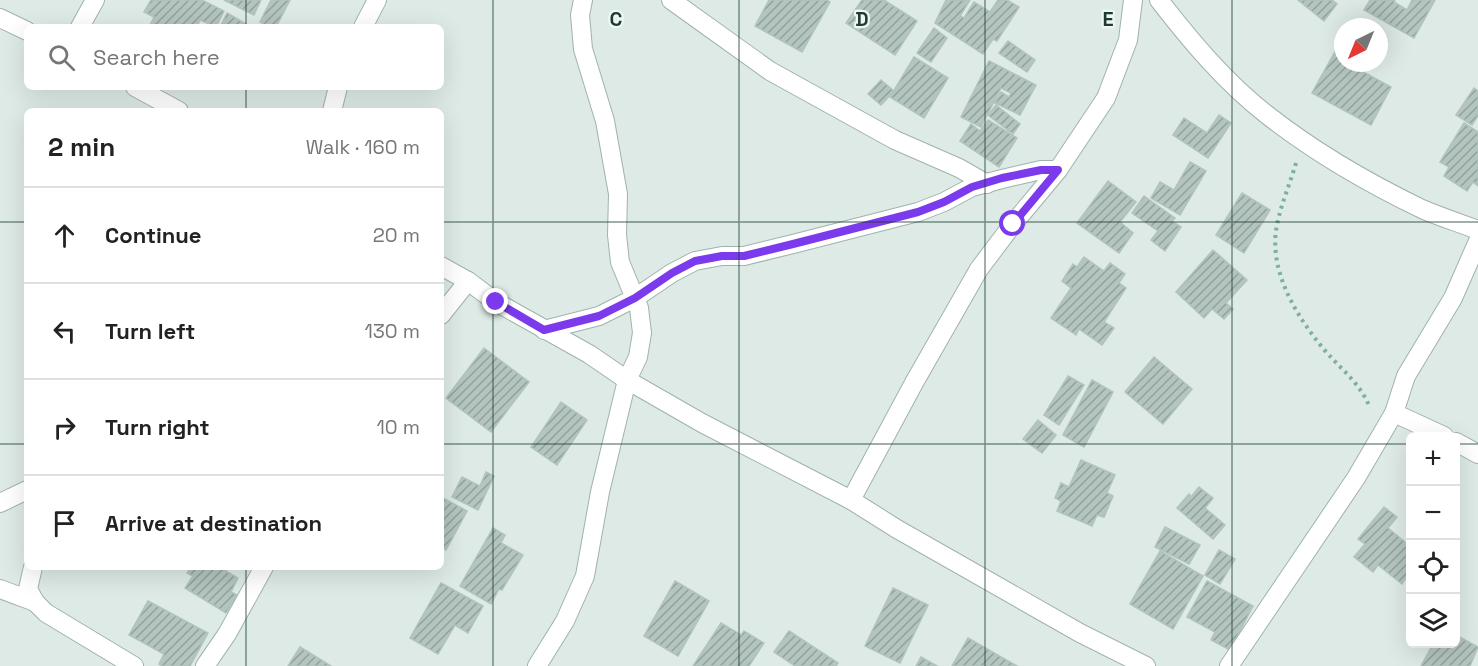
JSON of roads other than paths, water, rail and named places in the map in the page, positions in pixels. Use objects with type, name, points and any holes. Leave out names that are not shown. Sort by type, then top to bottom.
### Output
[{"type":"street","points":[[82,24],[95,0]]},
{"type":"street","points":[[365,24],[377,0]]},
{"type":"street","points":[[537,666],[565,621],[585,576],[600,492],[627,380],[638,357],[642,333],[635,298],[620,262],[617,235],[618,194],[605,121],[583,49],[580,15],[583,0]]},
{"type":"street","points":[[671,0],[770,71],[896,140],[959,168],[987,184]]},
{"type":"street","points":[[851,500],[915,381],[979,270],[1013,224],[1058,170],[1106,98],[1128,40],[1133,0]]},
{"type":"street","points":[[1159,0],[1186,35],[1223,74],[1264,112],[1302,140],[1389,192],[1424,210],[1478,231]]},
{"type":"street","points":[[0,18],[24,30]]},
{"type":"street","points":[[140,90],[174,108]]},
{"type":"street","points":[[333,108],[337,90]]},
{"type":"street","points":[[544,330],[599,316],[635,298],[672,273],[695,261],[722,256],[744,256],[918,212],[944,202],[972,187],[1024,173],[1058,170]]},
{"type":"street","points":[[1229,666],[1356,478],[1390,420],[1406,376],[1453,298],[1478,241]]},
{"type":"street","points":[[444,268],[468,281],[496,302],[590,354],[627,380],[702,423],[851,500],[1070,628],[1146,666]]},
{"type":"street","points":[[444,311],[468,281]]},
{"type":"street","points":[[1390,420],[1430,432]]},
{"type":"street","points":[[1460,445],[1478,454]]},
{"type":"street","points":[[0,503],[24,491]]},
{"type":"street","points":[[32,570],[28,589],[34,602]]},
{"type":"street","points":[[205,666],[227,634],[262,570]]},
{"type":"street","points":[[0,589],[34,602],[46,613],[134,666]]}]
